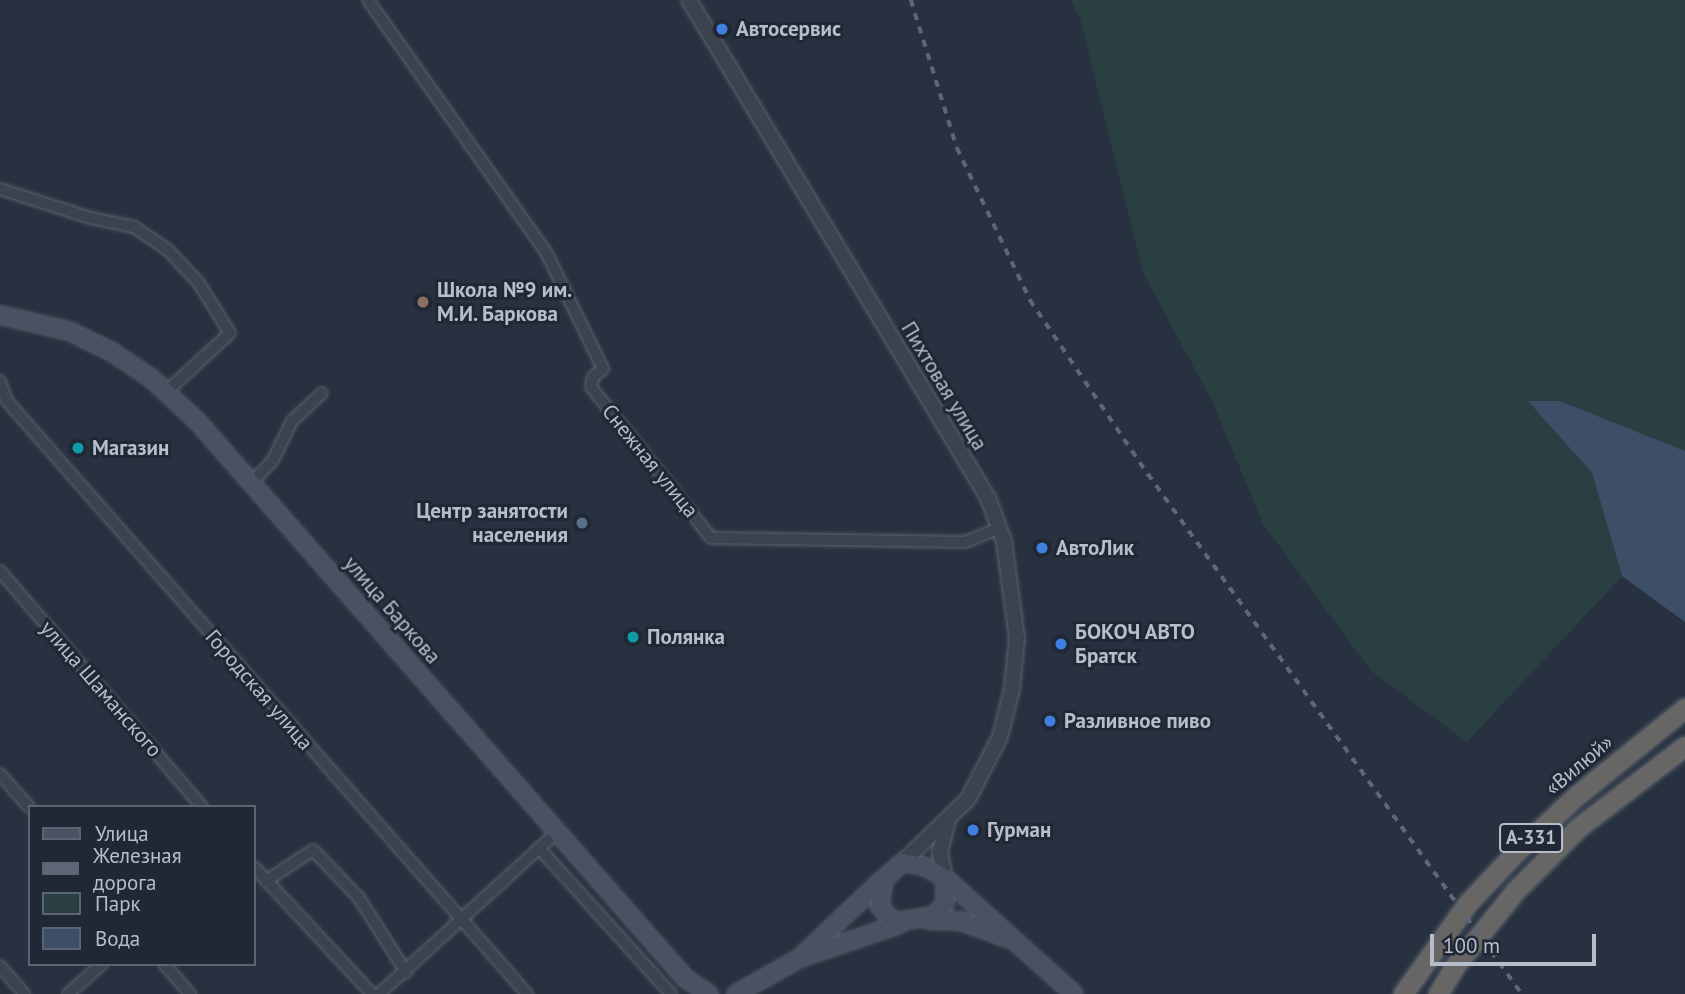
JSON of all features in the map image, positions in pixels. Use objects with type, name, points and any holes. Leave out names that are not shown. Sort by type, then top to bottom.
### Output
[{"type":"highway","name":"«Вилюй»","points":[[1403,994],[1468,902],[1515,853],[1575,797],[1685,708]]},
{"type":"highway","name":"А-331","points":[[1438,994],[1484,926],[1569,836],[1644,773],[1685,746]]},
{"type":"main road","name":"улица Баркова","points":[[0,315],[69,331],[92,341],[166,392],[252,482],[685,978],[709,994]]},
{"type":"main road","points":[[800,958],[903,862],[926,867],[945,878],[1073,994]]},
{"type":"main road","points":[[884,878],[880,907],[889,919],[904,924]]},
{"type":"main road","points":[[926,920],[944,904],[945,878]]},
{"type":"main road","points":[[736,994],[800,958],[859,935],[904,924],[926,920],[961,921],[1016,942]]},
{"type":"street","name":"Снежная улица","points":[[368,0],[547,254],[603,369],[593,377],[591,387],[711,538],[965,542],[1000,528]]},
{"type":"street","name":"Пихтовая улица","points":[[689,0],[988,498],[1000,528],[1015,611],[1012,689],[994,755],[968,799],[903,862]]},
{"type":"street","points":[[0,189],[90,218],[134,227],[167,248],[198,282],[230,333],[166,392]]},
{"type":"street","name":"Городская улица","points":[[0,381],[7,401],[527,994]]},
{"type":"street","points":[[252,482],[273,460],[292,421],[321,393]]},
{"type":"street","name":"улица Шаманского","points":[[0,571],[200,805]]},
{"type":"street","points":[[0,774],[28,806]]},
{"type":"street","name":"Пихтовая улица","points":[[945,878],[940,852],[948,819]]},
{"type":"street","points":[[379,994],[462,922],[558,831]]},
{"type":"street","points":[[538,848],[671,994]]},
{"type":"street","points":[[266,881],[313,850],[359,898],[406,972]]},
{"type":"street","points":[[256,869],[372,994]]},
{"type":"street","points":[[0,965],[24,994]]},
{"type":"street","points":[[68,994],[100,966]]},
{"type":"street","points":[[166,966],[190,994]]},
{"type":"green space","points":[[1070,0],[1685,0],[1685,451],[1560,401],[1529,401],[1592,473],[1622,576],[1467,742],[1371,671],[1263,524],[1213,403],[1143,273],[1080,18]]},
{"type":"water","points":[[1528,401],[1560,401],[1685,451],[1685,622],[1622,576],[1592,473]]},
{"type":"railway","points":[[911,0],[957,148],[1030,300],[1148,474],[1522,994]]},
{"type":"place","name":"Автосервис","points":[[722,29]]},
{"type":"place","name":"Школа №9 им. М.И. Баркова","points":[[423,302]]},
{"type":"place","name":"Магазин","points":[[78,448]]},
{"type":"place","name":"Центр занятости населения","points":[[582,523]]},
{"type":"place","name":"АвтоЛик","points":[[1042,548]]},
{"type":"place","name":"Полянка","points":[[633,637]]},
{"type":"place","name":"БОКОЧ АВТО Братск","points":[[1061,644]]},
{"type":"place","name":"Разливное пиво","points":[[1050,721]]},
{"type":"place","name":"Гурман","points":[[973,830]]}]
